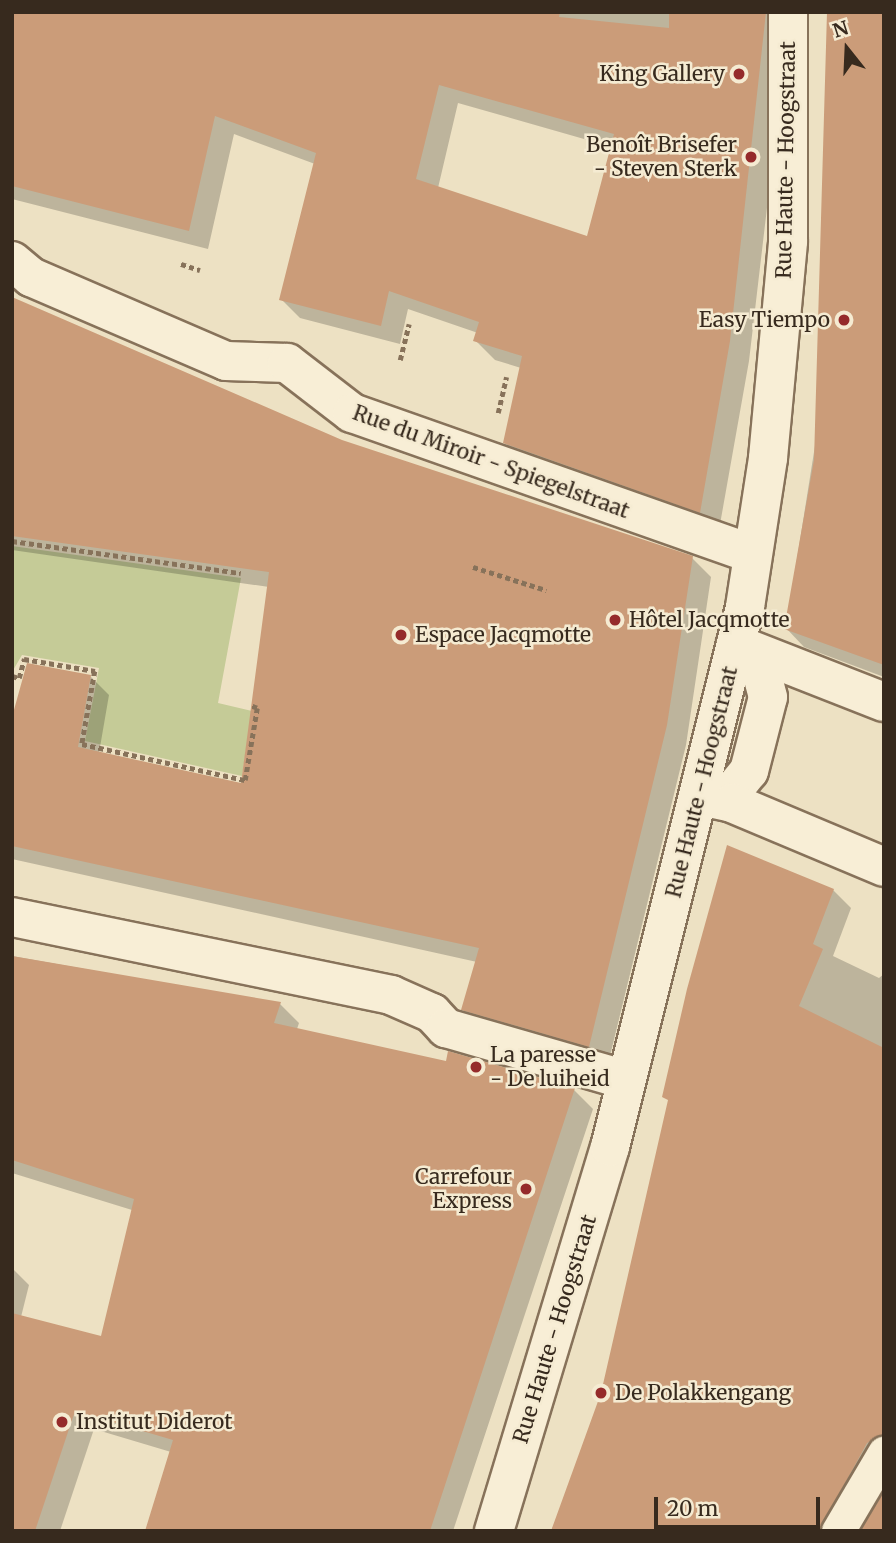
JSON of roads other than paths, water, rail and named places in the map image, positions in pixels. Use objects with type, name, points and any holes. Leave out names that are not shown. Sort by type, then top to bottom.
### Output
[{"type":"street","name":"Rue Haute - Hoogstraat","points":[[494,1531],[626,1080],[718,792],[749,657],[752,554],[788,241],[788,12]]},
{"type":"street","name":"Rue du Miroir - Spiegelstraat","points":[[12,261],[31,277],[226,361],[288,363],[352,413],[752,554]]},
{"type":"street","points":[[749,657],[884,702]]},
{"type":"street","points":[[718,792],[732,803],[884,867]]},
{"type":"street","points":[[12,917],[391,995],[432,1013],[446,1028],[626,1080]]},
{"type":"lane","points":[[838,1531],[884,1453]]},
{"type":"place","name":"King Gallery","points":[[739,74]]},
{"type":"place","name":"Benoît Brisefer - Steven Sterk","points":[[751,157]]},
{"type":"place","name":"Easy Tiempo","points":[[844,320]]},
{"type":"place","name":"Hôtel Jacqmotte","points":[[615,620]]},
{"type":"place","name":"Espace Jacqmotte","points":[[401,635]]},
{"type":"place","name":"La paresse - De luiheid","points":[[476,1067]]},
{"type":"place","name":"Carrefour Express","points":[[526,1189]]},
{"type":"place","name":"De Polakkengang","points":[[601,1393]]},
{"type":"place","name":"Institut Diderot","points":[[62,1422]]}]
